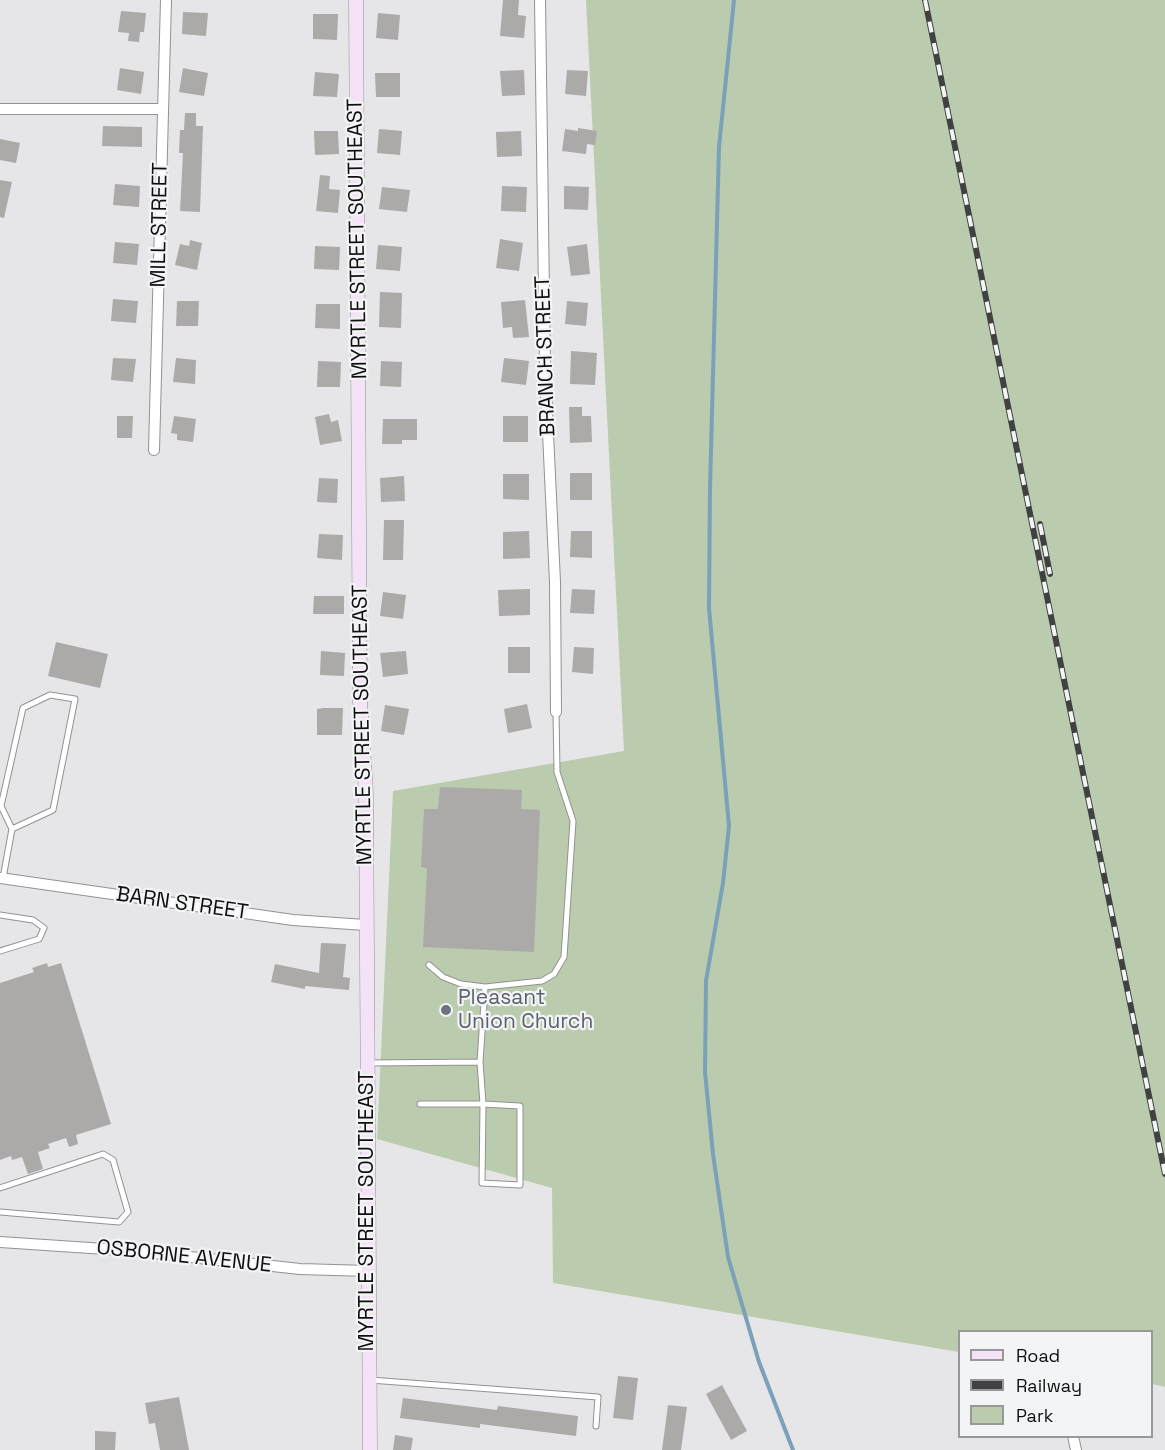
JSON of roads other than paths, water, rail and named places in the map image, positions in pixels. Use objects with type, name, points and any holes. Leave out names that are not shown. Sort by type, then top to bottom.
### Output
[{"type":"street","name":"MILL STREET","points":[[154,450],[166,0]]},
{"type":"street","name":"MYRTLE STREET SOUTHEAST","points":[[356,0],[360,701],[366,793],[365,925],[370,1450]]},
{"type":"street","name":"BRANCH STREET","points":[[540,0],[545,357],[555,582],[556,712]]},
{"type":"street","points":[[0,109],[163,109]]},
{"type":"street","name":"BARN STREET","points":[[1,878],[293,920],[365,925]]},
{"type":"street","name":"OSBORNE AVENUE","points":[[0,1242],[135,1251],[300,1269],[368,1271]]},
{"type":"lane","points":[[1,878],[12,829],[2,806],[23,708],[50,694],[75,699],[52,810],[12,829]]},
{"type":"lane","points":[[429,965],[443,977],[461,984],[485,987],[542,981],[554,974],[564,957],[573,821],[557,772],[556,712]]},
{"type":"lane","points":[[0,915],[33,920],[44,928],[39,939],[0,951]]},
{"type":"lane","points":[[420,1104],[483,1104],[520,1106],[520,1185],[482,1183],[483,1104],[480,1062],[485,987]]},
{"type":"lane","points":[[366,1063],[480,1062]]},
{"type":"lane","points":[[0,1188],[103,1154],[113,1160],[128,1212],[119,1222],[0,1212]]},
{"type":"lane","points":[[369,1380],[598,1397],[596,1426]]},
{"type":"waterway","points":[[734,0],[719,147],[709,608],[729,826],[723,883],[706,981],[705,1072],[713,1154],[728,1257],[759,1362],[793,1450]]},
{"type":"railway","points":[[925,0],[1165,1174]]},
{"type":"railway","points":[[1040,524],[1050,574]]},
{"type":"place","name":"Pleasant Union Church","points":[[446,1010]]}]
